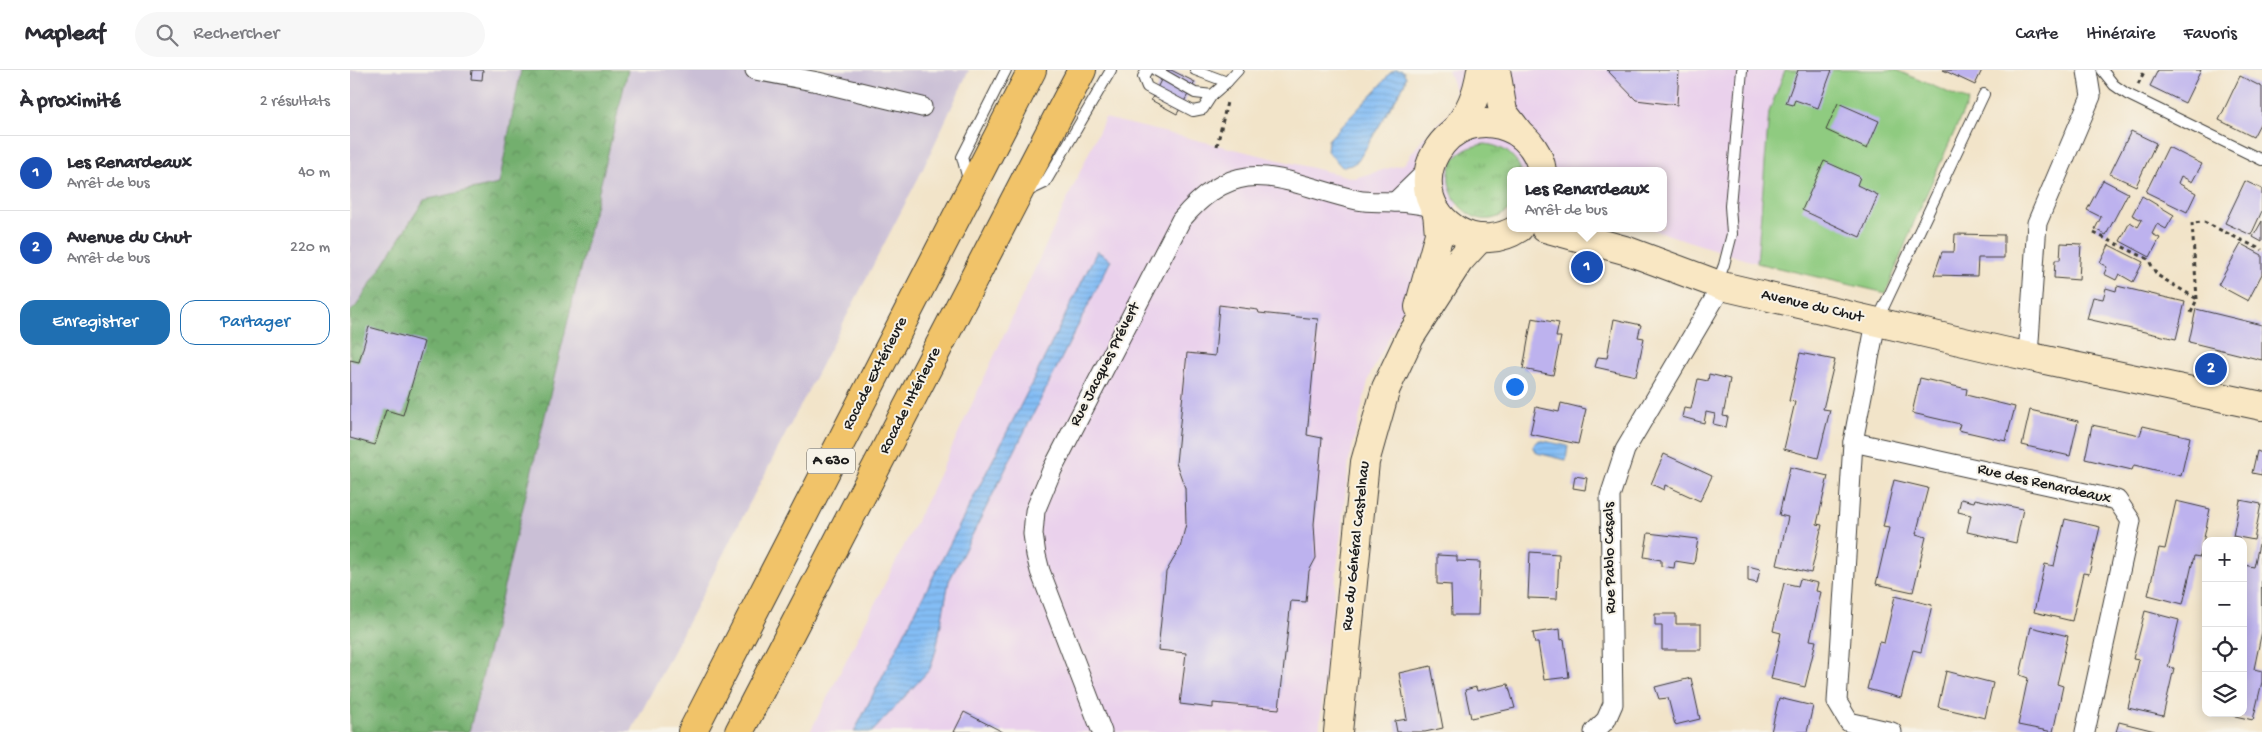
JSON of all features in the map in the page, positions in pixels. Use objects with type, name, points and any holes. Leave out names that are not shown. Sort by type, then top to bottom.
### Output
[{"type":"highway","name":"Rocade Extérieure","points":[[692,732],[1032,70]]},
{"type":"highway","name":"Rocade Intérieure","points":[[739,732],[1082,70]]},
{"type":"street","points":[[755,70],[818,82],[922,106]]},
{"type":"street","points":[[1395,202],[1428,170],[1433,155],[1442,142],[1454,132],[1468,115],[1479,84],[1481,70]]},
{"type":"street","points":[[1496,70],[1503,112],[1533,147],[1542,167]]},
{"type":"street","points":[[2028,356],[2037,223],[2091,96],[2090,70]]},
{"type":"street","points":[[1454,132],[1470,125],[1488,123],[1505,126],[1520,134]]},
{"type":"street","name":"Rue du Général Castelnau","points":[[1410,337],[1439,234],[1435,209],[1428,188],[1428,170]]},
{"type":"street","name":"Rue Jacques Prévert","points":[[1102,732],[1040,572],[1034,534],[1035,511],[1052,470],[1181,220],[1197,201],[1210,190],[1238,178],[1252,176],[1285,180],[1366,202],[1395,202],[1435,209]]},
{"type":"street","points":[[1435,209],[1448,225],[1463,234],[1480,238],[1499,237],[1510,232]]},
{"type":"street","name":"Avenue du Chut","points":[[1559,232],[1628,251],[1719,285],[2028,356],[2262,406]]},
{"type":"street","name":"Avenue du Chut","points":[[1601,232],[1628,251]]},
{"type":"street","name":"Rue du Général Castelnau","points":[[1338,732],[1365,462],[1386,388],[1410,337],[1459,261],[1480,238]]},
{"type":"street","name":"Rue Pablo Casals","points":[[1594,732],[1606,720],[1613,704],[1610,496],[1625,450],[1719,285]]},
{"type":"street","points":[[1876,322],[1853,442],[1837,702],[1849,722],[1892,732]]},
{"type":"street","name":"Rue des Renardeaux","points":[[1853,442],[2117,500],[2131,522],[2085,732]]},
{"type":"lane","points":[[970,189],[962,156],[1006,70]]},
{"type":"lane","points":[[1017,198],[1045,183],[1111,70]]},
{"type":"lane","points":[[1147,70],[1143,77],[1147,87],[1193,111],[1203,109],[1212,95],[1238,70]]},
{"type":"lane","points":[[1155,70],[1194,93],[1212,95]]},
{"type":"lane","points":[[1195,70],[1227,82]]},
{"type":"lane","points":[[1719,285],[1732,234],[1730,206],[1742,70]]},
{"type":"lane","points":[[2090,70],[2132,96],[2262,160]]},
{"type":"lane","points":[[1876,322],[1984,94]]},
{"type":"path","points":[[1217,146],[1228,99]]},
{"type":"path","points":[[2190,315],[2197,299],[2192,223],[2204,222],[2262,250]]},
{"type":"path","points":[[2094,233],[2148,259],[2157,275],[2197,299]]},
{"type":"shaded area","points":[[350,70],[969,70],[922,171],[631,732],[350,732]]},
{"type":"shaded area","points":[[1448,70],[1785,70],[1769,112],[1757,263],[1660,232],[1667,232],[1667,167],[1507,167],[1507,173],[1465,189],[1369,377],[1349,461],[1319,732],[810,732],[930,494],[1105,118],[1354,178],[1404,164],[1422,139],[1450,113],[1458,99]]},
{"type":"green space","points":[[521,70],[628,70],[469,732],[350,732],[350,312],[357,305],[424,200],[499,184]]},
{"type":"green space","points":[[1785,70],[1896,70],[1968,101],[1914,222],[1886,293],[1757,263],[1769,112]]},
{"type":"green space","points":[[1485,144],[1502,149],[1515,160],[1519,167],[1507,167],[1507,210],[1494,218],[1478,218],[1463,210],[1453,196],[1449,180],[1452,164],[1463,151]]},
{"type":"water","points":[[1395,70],[1403,71],[1406,77],[1404,85],[1358,161],[1342,167],[1327,151],[1328,140],[1381,85],[1389,74]]},
{"type":"water","points":[[1097,251],[1111,260],[949,581],[936,650],[930,669],[872,732],[854,732],[1030,387]]},
{"type":"water","points":[[1539,440],[1568,446],[1566,460],[1537,453],[1533,446]]},
{"type":"building","points":[[472,70],[483,70],[482,80],[471,79]]},
{"type":"building","points":[[1166,70],[1171,70],[1195,82],[1177,114],[1151,100]]},
{"type":"building","points":[[1607,70],[1679,70],[1677,105],[1636,100]]},
{"type":"building","points":[[1798,70],[1832,70],[1818,108],[1795,100],[1793,105],[1786,103]]},
{"type":"building","points":[[1943,70],[1982,70],[1975,85]]},
{"type":"building","points":[[2158,70],[2201,70],[2185,103],[2150,86]]},
{"type":"building","points":[[2240,76],[2262,87],[2262,120],[2253,137],[2219,120]]},
{"type":"building","points":[[1838,103],[1879,121],[1867,149],[1826,130]]},
{"type":"building","points":[[2131,131],[2156,143],[2136,186],[2110,174]]},
{"type":"building","points":[[2168,147],[2202,164],[2192,182],[2181,176],[2178,183],[2196,193],[2187,212],[2146,192]]},
{"type":"building","points":[[1824,161],[1860,177],[1857,185],[1878,195],[1860,237],[1802,210]]},
{"type":"building","points":[[2103,180],[2128,193],[2106,235],[2095,229],[2101,217],[2087,210]]},
{"type":"building","points":[[2245,181],[2262,189],[2262,211],[2251,235],[2225,223]]},
{"type":"building","points":[[2142,196],[2174,215],[2166,229],[2157,224],[2152,234],[2160,238],[2150,257],[2120,241],[2130,222],[2138,227],[2142,220],[2132,215]]},
{"type":"building","points":[[2262,221],[2262,242],[2253,237]]},
{"type":"building","points":[[1955,234],[2004,235],[2004,258],[1978,258],[1977,276],[1934,275],[1942,252],[1954,252]]},
{"type":"building","points":[[2061,243],[2081,244],[2079,280],[2054,278],[2055,260],[2060,260]]},
{"type":"building","points":[[2241,244],[2262,255],[2262,274],[2248,301],[2218,285]]},
{"type":"building","points":[[2109,245],[2143,262],[2133,282],[2119,274],[2116,280],[2104,274],[2107,267],[2100,263]]},
{"type":"building","points":[[2117,286],[2185,302],[2176,339],[2087,319],[2093,297],[2103,299],[2106,288],[2116,291]]},
{"type":"building","points":[[1219,305],[1258,310],[1259,313],[1318,319],[1307,435],[1322,438],[1314,524],[1316,558],[1309,571],[1306,602],[1291,601],[1279,709],[1213,703],[1213,708],[1180,704],[1186,653],[1158,650],[1166,572],[1180,548],[1186,524],[1185,488],[1176,463],[1187,353],[1215,356]]},
{"type":"building","points":[[2196,309],[2262,325],[2262,360],[2189,342]]},
{"type":"building","points":[[1532,318],[1559,323],[1556,337],[1561,337],[1553,375],[1523,369]]},
{"type":"building","points":[[1614,319],[1641,325],[1638,337],[1644,338],[1636,376],[1595,367],[1598,357],[1607,358]]},
{"type":"building","points":[[369,327],[424,342],[403,415],[386,410],[375,445],[350,438],[350,360],[359,362]]},
{"type":"building","points":[[1800,353],[1835,360],[1823,409],[1830,410],[1818,458],[1784,449],[1795,402],[1789,401]]},
{"type":"building","points":[[1709,374],[1730,379],[1723,416],[1728,417],[1726,427],[1713,424],[1715,414],[1706,412],[1704,423],[1682,417],[1684,408],[1691,409],[1698,379],[1708,381]]},
{"type":"building","points":[[1920,378],[1967,389],[1966,395],[2015,407],[2006,441],[1958,430],[1960,424],[1912,413]]},
{"type":"building","points":[[1561,403],[1586,409],[1578,444],[1530,434],[1536,407],[1559,412]]},
{"type":"building","points":[[2030,410],[2078,421],[2070,456],[2022,445]]},
{"type":"building","points":[[2092,425],[2140,435],[2143,426],[2190,437],[2181,476],[2134,465],[2132,470],[2085,459]]},
{"type":"building","points":[[2257,451],[2262,453],[2262,475],[2252,473]]},
{"type":"building","points":[[1664,454],[1712,476],[1700,501],[1665,485],[1664,490],[1651,484]]},
{"type":"building","points":[[1790,467],[1828,476],[1817,524],[1822,525],[1811,573],[1777,565],[1788,517],[1779,515]]},
{"type":"building","points":[[1575,476],[1587,478],[1585,490],[1573,488]]},
{"type":"building","points":[[1894,480],[1928,488],[1916,534],[1926,537],[1913,592],[1876,584],[1889,528],[1883,527]]},
{"type":"building","points":[[1961,499],[1974,502],[1975,499],[2023,509],[2016,543],[1967,532],[1971,515],[1958,512]]},
{"type":"building","points":[[2240,500],[2261,504],[2254,540],[2247,539],[2247,537],[2233,536]]},
{"type":"building","points":[[2176,501],[2210,509],[2204,537],[2202,537],[2200,557],[2194,556],[2183,604],[2148,595],[2159,548],[2165,549]]},
{"type":"building","points":[[2065,519],[2100,527],[2089,574],[2083,573],[2072,621],[2034,612],[2045,564],[2054,566]]},
{"type":"building","points":[[1648,533],[1698,539],[1694,564],[1675,561],[1674,568],[1661,566],[1661,560],[1644,557]]},
{"type":"building","points":[[2261,535],[2262,631],[2254,669],[2262,671],[2262,682],[2253,720],[2240,717],[2247,717],[2247,566],[2254,567]]},
{"type":"building","points":[[1530,552],[1559,554],[1557,599],[1528,598]]},
{"type":"building","points":[[1437,555],[1457,556],[1457,561],[1480,562],[1478,615],[1452,615],[1451,585],[1437,584]]},
{"type":"building","points":[[1748,566],[1760,569],[1757,583],[1748,581]]},
{"type":"building","points":[[1800,579],[1818,583],[1816,591],[1821,592],[1810,640],[1816,641],[1805,687],[1771,679],[1781,633],[1773,631],[1784,583],[1798,586]]},
{"type":"building","points":[[1895,596],[1932,605],[1921,652],[1913,650],[1901,698],[1867,689],[1879,642],[1884,643]]},
{"type":"building","points":[[2145,611],[2179,620],[2168,667],[2174,668],[2163,716],[2128,708],[2139,660],[2133,659]]},
{"type":"building","points":[[1655,614],[1676,614],[1676,624],[1701,624],[1701,650],[1662,650],[1662,625],[1655,625]]},
{"type":"building","points":[[2031,627],[2068,636],[2057,684],[2063,686],[2053,732],[2018,725],[2028,678],[2020,675]]},
{"type":"building","points":[[1560,629],[1561,640],[1564,639],[1569,677],[1544,680],[1538,643],[1535,643],[1533,633]]},
{"type":"building","points":[[1431,666],[1443,728],[1425,732],[1397,732],[1395,721],[1407,719],[1399,673]]},
{"type":"building","points":[[1946,671],[1993,683],[1985,718],[1938,707]]},
{"type":"building","points":[[1691,678],[1700,719],[1675,725],[1668,698],[1659,699],[1655,687]]},
{"type":"building","points":[[1508,684],[1515,708],[1471,718],[1465,690],[1476,687],[1477,691]]},
{"type":"building","points":[[1779,698],[1813,706],[1807,732],[1771,732]]},
{"type":"building","points":[[964,712],[1003,732],[954,732]]},
{"type":"building","points":[[2119,722],[2155,731],[2155,732],[2116,732]]},
{"type":"place","name":"Les Renardeaux","points":[[1587,267]]},
{"type":"place","name":"Avenue du Chut","points":[[2211,369]]}]
